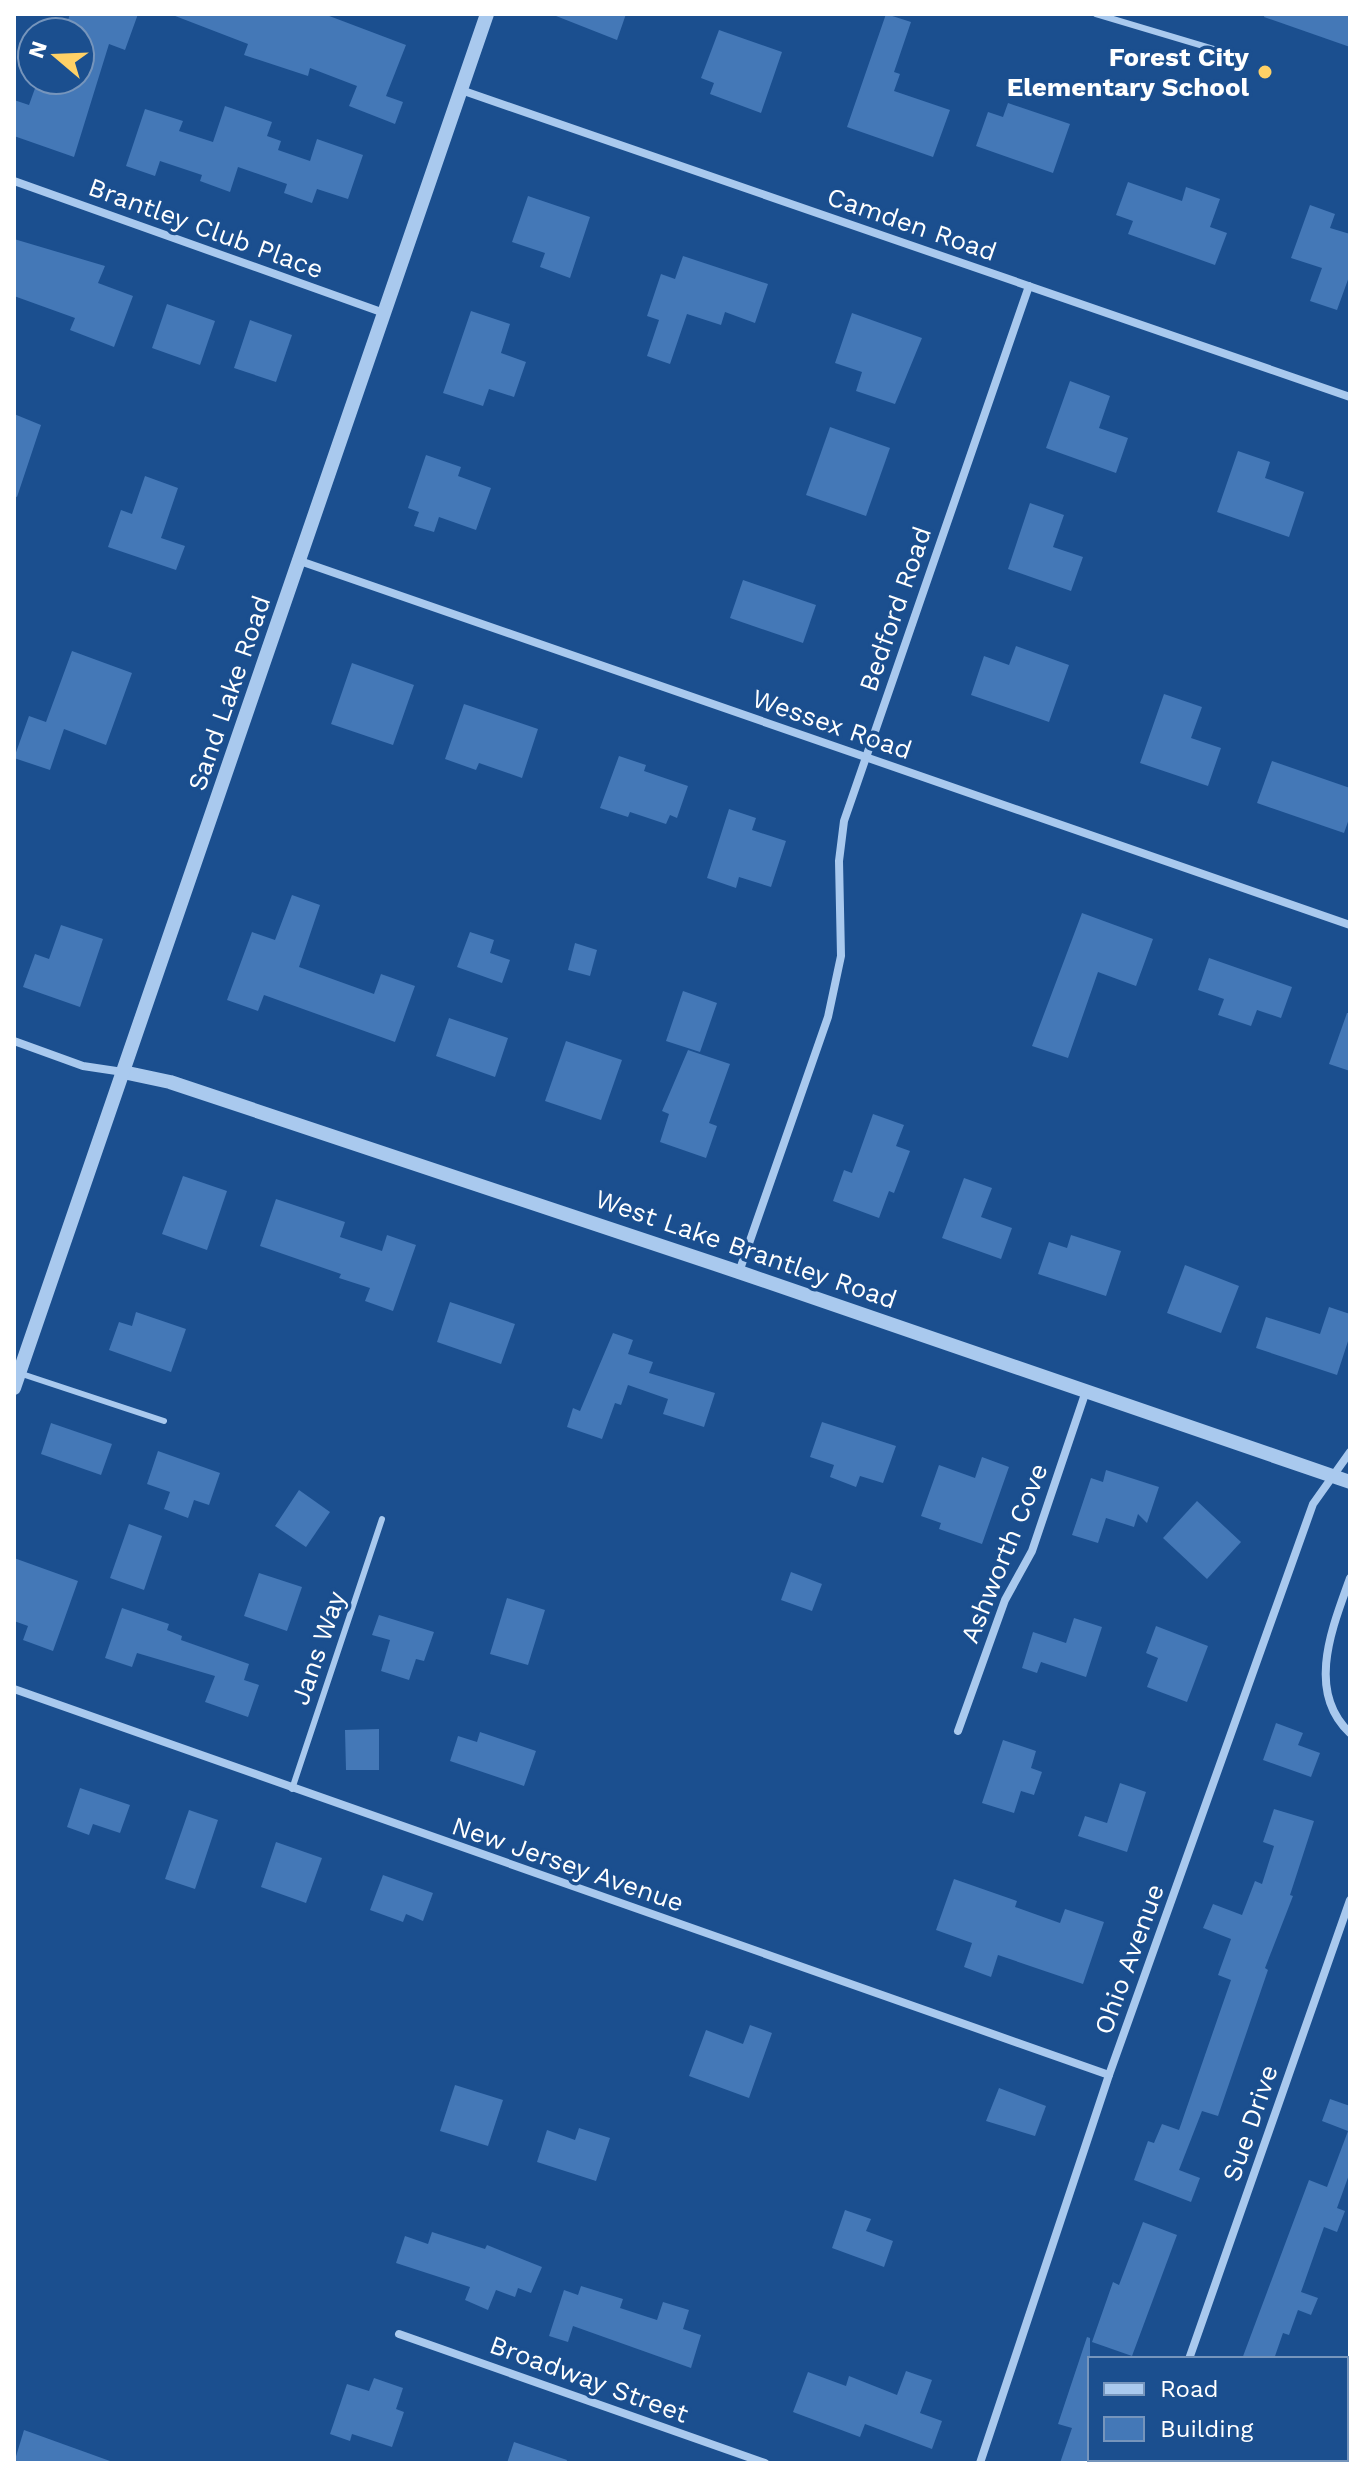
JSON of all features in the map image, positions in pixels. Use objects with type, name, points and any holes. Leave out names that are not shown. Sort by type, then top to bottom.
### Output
[{"type":"street","name":"Sand Lake Road","points":[[16,1380],[487,14]]},
{"type":"street","name":"Camden Road","points":[[461,90],[1350,397]]},
{"type":"street","name":"Brantley Club Place","points":[[14,181],[384,313]]},
{"type":"street","name":"Bedford Road","points":[[739,1272],[828,1017],[841,956],[839,861],[844,821],[1029,286]]},
{"type":"street","name":"Wessex Road","points":[[300,561],[1350,925]]},
{"type":"street","points":[[14,1041],[83,1066],[123,1072]]},
{"type":"street","name":"West Lake Brantley Road","points":[[123,1072],[170,1082],[739,1272],[1350,1482]]},
{"type":"street","name":"Ashworth Cove","points":[[958,1731],[1005,1600],[1032,1551],[1086,1391]]},
{"type":"street","name":"Ohio Avenue","points":[[980,2463],[1109,2075],[1313,1504],[1350,1452]]},
{"type":"street","points":[[1350,1578],[1328,1641],[1324,1675],[1331,1704],[1350,1733]]},
{"type":"street","name":"New Jersey Avenue","points":[[14,1689],[1109,2075]]},
{"type":"street","name":"Sue Drive","points":[[1190,2357],[1350,1900]]},
{"type":"street","name":"Broadway Street","points":[[399,2334],[765,2463]]},
{"type":"lane","points":[[1096,14],[1247,59]]},
{"type":"lane","points":[[16,1380],[164,1421]]},
{"type":"lane","name":"Jans Way","points":[[292,1789],[382,1519]]},
{"type":"building","points":[[138,14],[125,50],[109,44],[96,86],[96,16],[69,16]]},
{"type":"building","points":[[170,14],[324,14],[406,45],[386,96],[403,102],[395,124],[349,106],[357,86],[310,68],[308,76],[244,55],[248,44]]},
{"type":"building","points":[[551,14],[626,14],[617,40]]},
{"type":"building","points":[[886,14],[911,22],[894,72],[900,74],[894,91],[950,110],[933,157],[847,127]]},
{"type":"building","points":[[1265,14],[1350,14],[1350,47],[1264,17]]},
{"type":"building","points":[[719,30],[782,52],[761,113],[710,94],[714,83],[701,78]]},
{"type":"building","points":[[32,96],[93,96],[74,157],[14,136],[14,100],[29,105]]},
{"type":"building","points":[[1008,103],[1070,124],[1053,173],[976,146],[988,112],[1003,117]]},
{"type":"building","points":[[225,106],[272,122],[267,136],[281,141],[278,150],[310,161],[317,139],[363,155],[348,199],[317,189],[312,203],[284,193],[287,184],[238,167],[230,192],[200,181],[202,175],[160,161],[155,176],[126,166],[145,109],[183,121],[179,131],[213,142]]},
{"type":"building","points":[[1128,182],[1182,201],[1186,187],[1220,199],[1210,227],[1227,233],[1215,265],[1128,234],[1133,221],[1116,215]]},
{"type":"building","points":[[528,196],[590,217],[570,278],[540,267],[545,253],[512,242]]},
{"type":"building","points":[[1310,205],[1335,214],[1330,228],[1350,234],[1350,274],[1337,310],[1310,301],[1322,268],[1291,258]]},
{"type":"building","points":[[14,239],[105,266],[98,283],[133,296],[114,347],[70,330],[75,318],[14,296]]},
{"type":"building","points":[[683,256],[768,284],[755,323],[725,312],[721,325],[687,314],[670,364],[647,356],[659,320],[647,316],[661,274],[675,279]]},
{"type":"building","points":[[167,304],[215,321],[200,365],[152,348]]},
{"type":"building","points":[[471,311],[510,324],[501,353],[526,362],[514,397],[489,389],[483,406],[443,393]]},
{"type":"building","points":[[852,313],[922,338],[895,404],[856,391],[862,372],[835,363]]},
{"type":"building","points":[[250,320],[292,335],[276,382],[234,368]]},
{"type":"building","points":[[1070,381],[1110,396],[1099,428],[1128,438],[1116,473],[1046,448]]},
{"type":"building","points":[[14,414],[41,425],[17,497],[14,496]]},
{"type":"building","points":[[830,427],[890,448],[866,516],[806,495]]},
{"type":"building","points":[[1238,451],[1270,462],[1265,478],[1304,492],[1289,537],[1217,512]]},
{"type":"building","points":[[426,455],[461,467],[458,476],[491,488],[476,530],[439,517],[434,532],[414,526],[419,512],[408,508]]},
{"type":"building","points":[[145,476],[178,488],[161,538],[185,546],[176,570],[108,547],[121,510],[132,514]]},
{"type":"building","points":[[1030,503],[1064,515],[1053,547],[1083,557],[1071,591],[1008,569]]},
{"type":"building","points":[[743,580],[816,605],[803,643],[730,618]]},
{"type":"building","points":[[1016,646],[1069,665],[1049,722],[971,695],[984,656],[1009,665]]},
{"type":"building","points":[[72,651],[132,673],[106,745],[64,729],[50,770],[14,758],[29,716],[46,722]]},
{"type":"building","points":[[352,663],[414,685],[393,745],[331,724]]},
{"type":"building","points":[[1164,694],[1202,707],[1191,738],[1221,748],[1208,786],[1140,763]]},
{"type":"building","points":[[464,704],[538,729],[522,778],[479,763],[476,770],[445,759]]},
{"type":"building","points":[[619,756],[646,765],[644,771],[688,786],[677,818],[670,815],[666,824],[630,812],[628,817],[600,808]]},
{"type":"building","points":[[1272,761],[1350,788],[1350,816],[1344,833],[1257,803]]},
{"type":"building","points":[[729,809],[756,818],[752,830],[786,841],[771,887],[739,877],[736,888],[707,878]]},
{"type":"building","points":[[292,895],[320,905],[299,967],[374,994],[381,974],[415,986],[395,1042],[264,995],[258,1011],[227,1000],[252,932],[275,940]]},
{"type":"building","points":[[1082,913],[1153,939],[1136,986],[1098,972],[1068,1058],[1032,1046]]},
{"type":"building","points":[[61,925],[103,939],[80,1007],[23,987],[35,954],[49,959]]},
{"type":"building","points":[[470,932],[494,940],[490,953],[510,960],[502,983],[457,967]]},
{"type":"building","points":[[575,943],[597,950],[590,976],[568,970]]},
{"type":"building","points":[[1209,958],[1292,987],[1281,1018],[1257,1010],[1251,1026],[1218,1015],[1224,999],[1198,990]]},
{"type":"building","points":[[683,991],[717,1003],[700,1052],[666,1041]]},
{"type":"building","points":[[1347,1013],[1350,1013],[1350,1071],[1329,1064]]},
{"type":"building","points":[[449,1018],[508,1038],[495,1077],[436,1056]]},
{"type":"building","points":[[566,1041],[622,1060],[601,1120],[545,1101]]},
{"type":"building","points":[[688,1050],[730,1064],[709,1123],[717,1126],[706,1158],[660,1142],[669,1114],[662,1111]]},
{"type":"building","points":[[873,1114],[904,1125],[896,1146],[910,1151],[894,1193],[889,1191],[879,1218],[833,1201],[844,1170],[852,1173]]},
{"type":"building","points":[[183,1176],[227,1191],[207,1250],[162,1234]]},
{"type":"building","points":[[964,1178],[992,1188],[981,1217],[1012,1228],[1001,1259],[942,1238]]},
{"type":"building","points":[[276,1199],[345,1222],[340,1237],[382,1251],[387,1235],[416,1245],[393,1311],[365,1301],[370,1288],[339,1278],[341,1274],[260,1246]]},
{"type":"building","points":[[1071,1235],[1121,1251],[1106,1296],[1038,1274],[1049,1242],[1067,1248]]},
{"type":"building","points":[[1185,1265],[1239,1286],[1221,1333],[1167,1313]]},
{"type":"building","points":[[450,1302],[515,1324],[501,1364],[437,1342]]},
{"type":"building","points":[[1329,1307],[1350,1314],[1350,1335],[1337,1375],[1256,1348],[1266,1317],[1320,1334]]},
{"type":"building","points":[[136,1312],[186,1329],[171,1372],[109,1350],[119,1322],[132,1326]]},
{"type":"building","points":[[613,1333],[633,1340],[628,1354],[653,1362],[649,1373],[715,1393],[704,1427],[663,1414],[668,1399],[628,1385],[621,1405],[615,1403],[602,1439],[567,1427],[573,1408],[580,1411]]},
{"type":"building","points":[[822,1422],[896,1446],[883,1483],[860,1476],[856,1487],[830,1477],[834,1465],[810,1457]]},
{"type":"building","points":[[51,1423],[112,1444],[101,1475],[41,1454]]},
{"type":"building","points":[[158,1451],[220,1473],[209,1505],[194,1500],[188,1518],[164,1509],[170,1492],[147,1484]]},
{"type":"building","points":[[982,1457],[1009,1467],[982,1544],[939,1529],[941,1523],[921,1516],[939,1465],[975,1478]]},
{"type":"building","points":[[1106,1470],[1159,1487],[1147,1523],[1138,1514],[1134,1527],[1106,1518],[1098,1543],[1072,1535],[1091,1478],[1103,1482]]},
{"type":"building","points":[[299,1490],[330,1512],[306,1547],[275,1526]]},
{"type":"building","points":[[1197,1501],[1241,1542],[1207,1579],[1163,1538]]},
{"type":"building","points":[[129,1524],[162,1536],[144,1590],[110,1578]]},
{"type":"building","points":[[14,1558],[78,1581],[53,1651],[23,1640],[28,1626],[14,1621]]},
{"type":"building","points":[[791,1572],[822,1584],[812,1611],[781,1600]]},
{"type":"building","points":[[259,1573],[302,1587],[287,1631],[244,1616]]},
{"type":"building","points":[[507,1598],[545,1610],[528,1665],[490,1654]]},
{"type":"building","points":[[122,1608],[169,1624],[167,1630],[182,1636],[181,1640],[249,1664],[244,1680],[259,1685],[248,1717],[205,1702],[215,1676],[137,1653],[132,1667],[105,1658]]},
{"type":"building","points":[[379,1615],[434,1632],[424,1661],[416,1659],[409,1680],[381,1671],[390,1640],[372,1635]]},
{"type":"building","points":[[1074,1618],[1102,1627],[1086,1677],[1041,1662],[1037,1673],[1022,1668],[1033,1632],[1066,1643]]},
{"type":"building","points":[[1156,1626],[1208,1646],[1187,1702],[1147,1687],[1158,1658],[1146,1653]]},
{"type":"building","points":[[1276,1723],[1303,1733],[1298,1745],[1320,1753],[1311,1777],[1263,1760]]},
{"type":"building","points":[[379,1729],[379,1770],[346,1770],[345,1730]]},
{"type":"building","points":[[480,1732],[536,1751],[524,1786],[450,1761],[458,1736],[477,1742]]},
{"type":"building","points":[[1003,1740],[1036,1751],[1031,1768],[1042,1772],[1034,1795],[1021,1791],[1014,1813],[982,1803]]},
{"type":"building","points":[[1120,1783],[1146,1792],[1127,1852],[1078,1836],[1085,1816],[1107,1823]]},
{"type":"building","points":[[80,1788],[130,1805],[120,1833],[93,1824],[89,1835],[67,1827]]},
{"type":"building","points":[[1274,1809],[1314,1821],[1290,1895],[1293,1896],[1265,1968],[1268,1970],[1218,2116],[1202,2111],[1179,2170],[1200,2178],[1191,2202],[1134,2180],[1148,2141],[1154,2143],[1162,2124],[1179,2130],[1231,1980],[1218,1975],[1231,1939],[1203,1928],[1213,1904],[1242,1915],[1255,1881],[1262,1884],[1274,1846],[1263,1842]]},
{"type":"building","points":[[189,1810],[218,1820],[195,1889],[165,1879]]},
{"type":"building","points":[[276,1842],[322,1858],[306,1903],[261,1887]]},
{"type":"building","points":[[383,1875],[433,1893],[423,1921],[406,1914],[403,1922],[370,1910]]},
{"type":"building","points":[[954,1879],[1017,1901],[1015,1907],[1060,1923],[1065,1909],[1104,1922],[1083,1984],[998,1955],[991,1977],[964,1967],[972,1943],[936,1930]]},
{"type":"building","points":[[750,2025],[772,2033],[749,2098],[689,2076],[706,2030],[743,2044]]},
{"type":"building","points":[[455,2085],[503,2100],[488,2146],[440,2131]]},
{"type":"building","points":[[999,2088],[1046,2106],[1035,2136],[986,2121]]},
{"type":"building","points":[[1330,2099],[1350,2106],[1350,2172],[1337,2208],[1345,2211],[1337,2232],[1324,2227],[1301,2292],[1318,2298],[1311,2315],[1298,2310],[1289,2335],[1283,2333],[1275,2357],[1243,2357],[1309,2180],[1327,2187],[1348,2131],[1322,2121]]},
{"type":"building","points":[[579,2128],[610,2138],[596,2181],[537,2162],[547,2130],[575,2140]]},
{"type":"building","points":[[845,2210],[871,2219],[866,2231],[893,2241],[884,2267],[832,2248]]},
{"type":"building","points":[[1143,2222],[1177,2235],[1132,2356],[1092,2342],[1113,2282],[1119,2285]]},
{"type":"building","points":[[432,2232],[485,2249],[487,2245],[542,2267],[531,2293],[518,2288],[515,2297],[496,2290],[488,2310],[465,2300],[470,2287],[396,2263],[405,2236],[428,2244]]},
{"type":"building","points":[[581,2286],[623,2299],[620,2308],[657,2320],[663,2302],[689,2310],[683,2329],[701,2335],[691,2368],[573,2326],[568,2342],[549,2336],[564,2290],[578,2295]]},
{"type":"building","points":[[1087,2337],[1090,2338],[1090,2463],[1060,2463],[1072,2428],[1058,2424]]},
{"type":"building","points":[[906,2371],[932,2380],[920,2413],[942,2421],[932,2449],[865,2424],[860,2437],[793,2412],[808,2372],[846,2386],[849,2376],[897,2395]]},
{"type":"building","points":[[374,2378],[403,2388],[396,2409],[404,2412],[392,2447],[352,2434],[350,2441],[330,2434],[347,2384],[369,2391]]},
{"type":"building","points":[[24,2430],[110,2461],[110,2463],[14,2463]]},
{"type":"building","points":[[514,2442],[567,2460],[566,2463],[507,2463]]},
{"type":"place","name":"Forest City Elementary School","points":[[1265,72]]}]
